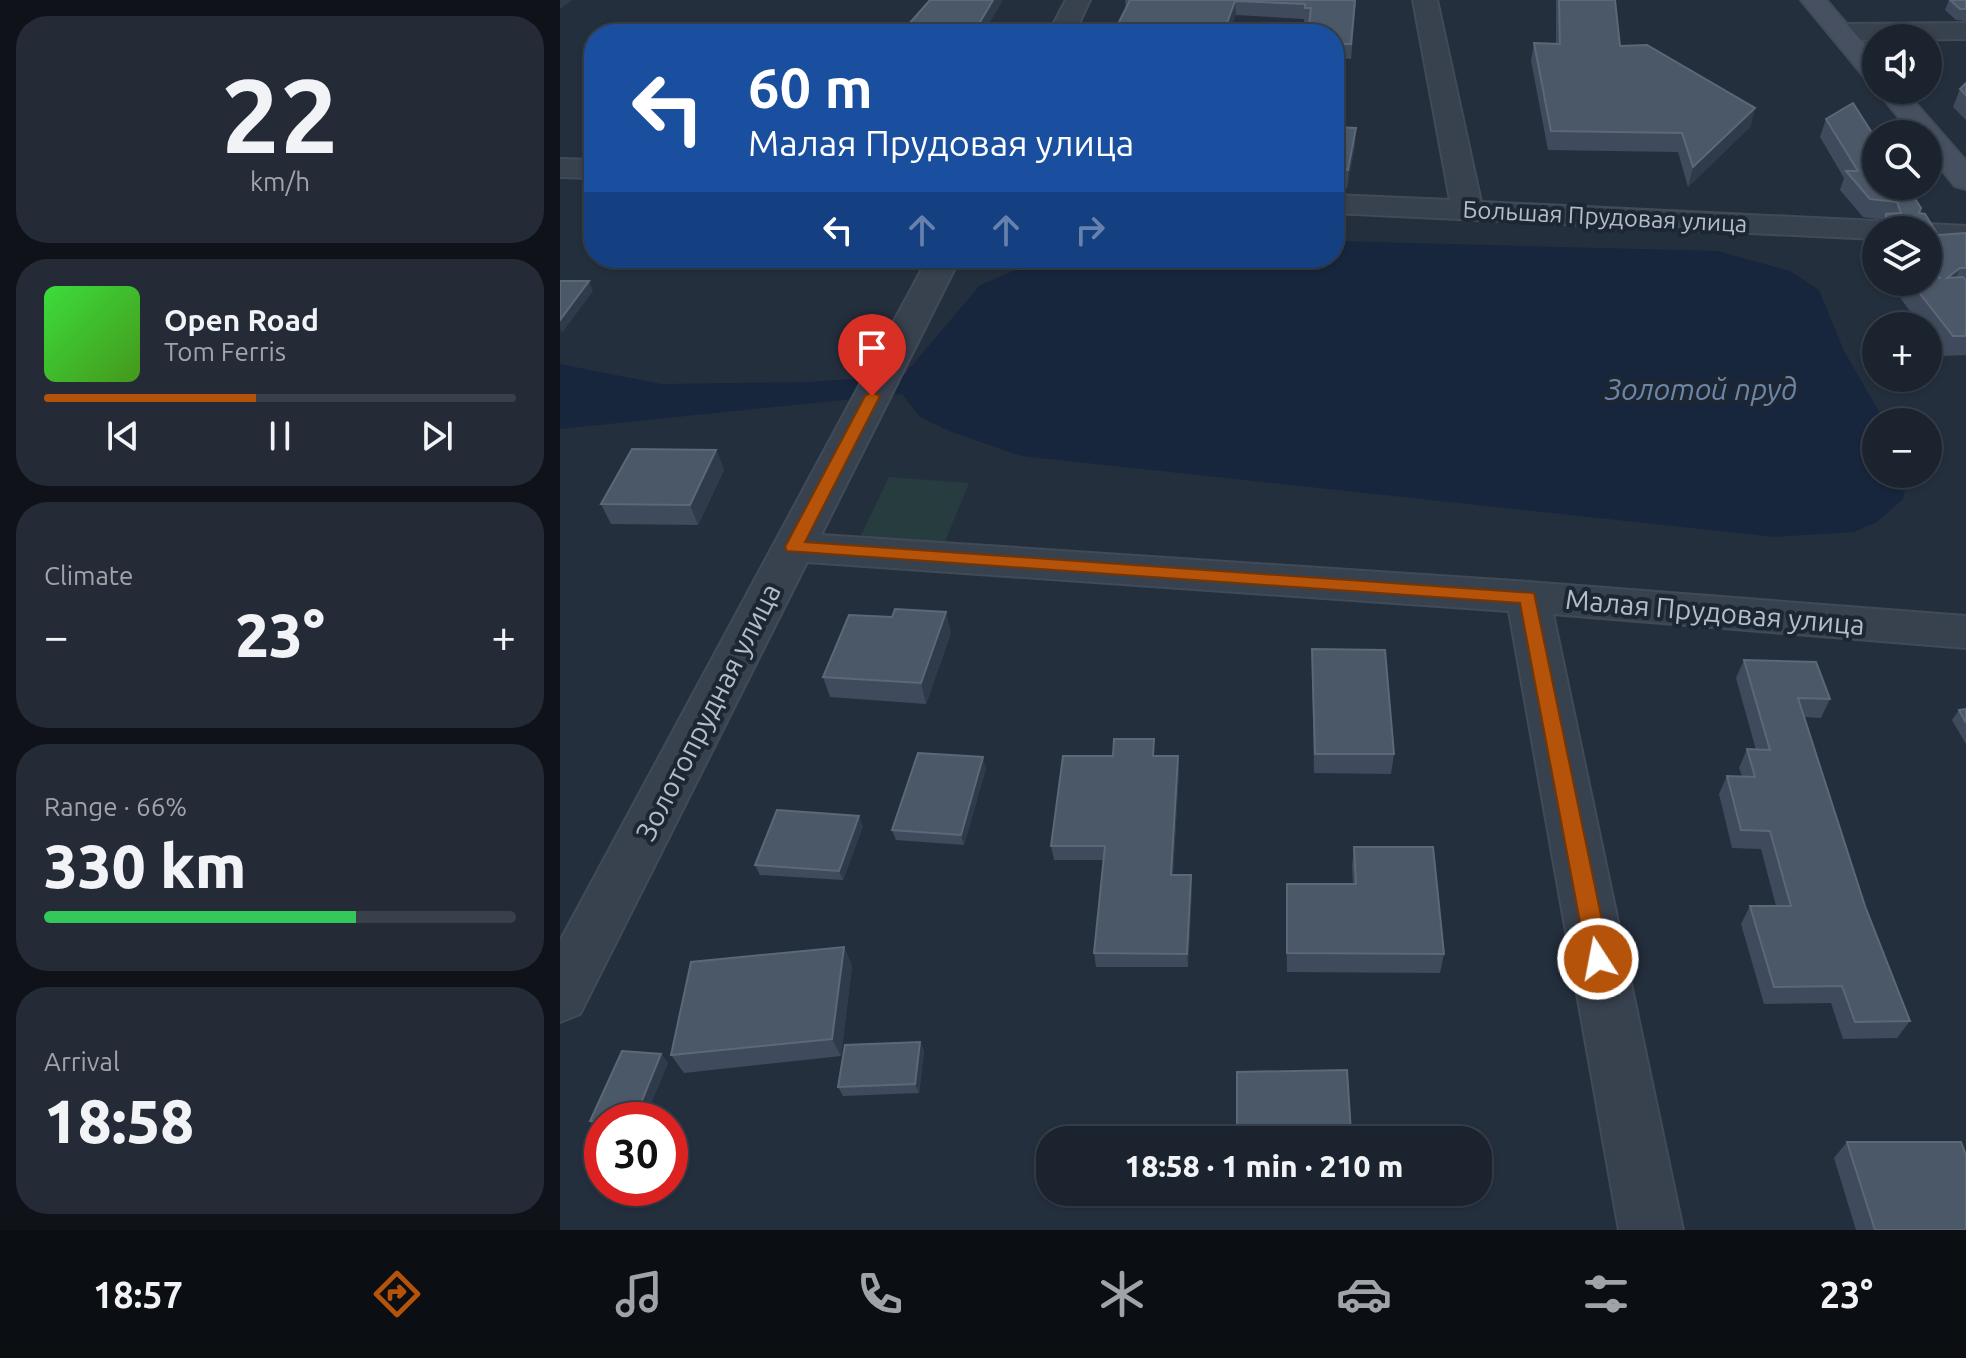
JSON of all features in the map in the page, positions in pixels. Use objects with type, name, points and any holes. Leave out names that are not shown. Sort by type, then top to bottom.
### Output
[{"type":"main road","points":[[1813,0],[1862,57]]},
{"type":"main road","points":[[1902,104],[1916,120]]},
{"type":"main road","points":[[1942,151],[1966,180]]},
{"type":"street","points":[[1066,24],[1078,0]]},
{"type":"street","points":[[1425,0],[1432,45],[1462,168],[1467,211]]},
{"type":"street","points":[[1841,32],[1966,31]]},
{"type":"street","points":[[560,168],[584,169]]},
{"type":"street","name":"Большая Прудовая улица","points":[[1344,205],[1862,229]]},
{"type":"street","points":[[1942,234],[1966,235]]},
{"type":"street","name":"Золотопрудная улица","points":[[560,996],[939,268]]},
{"type":"street","name":"Малая Прудовая улица","points":[[794,547],[1528,597],[1966,632]]},
{"type":"street","points":[[1528,597],[1651,1230]]},
{"type":"green space","points":[[889,477],[969,483],[944,544],[860,537]]},
{"type":"water","name":"Золотой пруд","points":[[1344,241],[1717,251],[1790,271],[1819,290],[1844,351],[1862,382],[1862,392],[1868,392],[1877,408],[1862,408],[1862,488],[1905,488],[1903,499],[1877,522],[1854,532],[1775,537],[1021,456],[952,432],[920,417],[902,394],[560,429],[560,364],[661,384],[808,382],[904,375],[980,285],[1021,268],[1344,268]]},
{"type":"building","points":[[930,0],[993,0],[979,24],[909,24]]},
{"type":"building","points":[[1130,0],[1355,0],[1351,44],[1344,44],[1344,24],[1309,24],[1311,8],[1305,8],[1305,4],[1235,1],[1227,24],[1118,24]]},
{"type":"building","points":[[1559,0],[1615,0],[1620,46],[1647,45],[1755,108],[1693,167],[1682,133],[1551,131],[1534,43],[1560,44]]},
{"type":"building","points":[[1950,0],[1966,0],[1966,9],[1960,9]]},
{"type":"building","points":[[1853,103],[1864,120],[1862,190],[1846,171],[1858,171],[1826,119]]},
{"type":"building","points":[[1344,127],[1356,128],[1348,170],[1344,170]]},
{"type":"building","points":[[1879,200],[1916,200],[1921,208],[1919,213],[1926,216],[1886,216],[1901,213],[1897,202]]},
{"type":"building","points":[[1966,233],[1966,268],[1960,268],[1947,278],[1963,277],[1966,281],[1966,336],[1953,336],[1942,322],[1942,312],[1934,312],[1922,296],[1942,296],[1942,235]]},
{"type":"building","points":[[560,281],[589,281],[560,320]]},
{"type":"building","points":[[632,449],[716,450],[690,505],[601,504]]},
{"type":"building","points":[[895,609],[946,612],[921,683],[823,677],[849,615],[892,617]]},
{"type":"building","points":[[1312,649],[1385,650],[1394,754],[1315,754]]},
{"type":"building","points":[[1744,660],[1816,662],[1830,699],[1798,698],[1865,906],[1910,1021],[1855,1022],[1842,986],[1774,987],[1750,906],[1791,906],[1770,831],[1741,830],[1727,776],[1755,777],[1747,749],[1770,750]]},
{"type":"building","points":[[1966,709],[1966,723],[1959,710]]},
{"type":"building","points":[[1114,739],[1154,739],[1153,756],[1178,756],[1171,875],[1191,875],[1187,954],[1094,953],[1105,846],[1051,846],[1063,756],[1113,756]]},
{"type":"building","points":[[918,753],[983,757],[961,835],[892,830]]},
{"type":"building","points":[[777,810],[859,816],[839,871],[755,865]]},
{"type":"building","points":[[1354,847],[1433,847],[1444,954],[1287,953],[1287,884],[1356,884]]},
{"type":"building","points":[[844,947],[832,1039],[671,1055],[691,962]]},
{"type":"building","points":[[920,1042],[915,1084],[838,1087],[845,1045]]},
{"type":"building","points":[[622,1051],[661,1054],[641,1102],[599,1102]]},
{"type":"building","points":[[1347,1070],[1351,1126],[1237,1126],[1237,1072]]},
{"type":"building","points":[[1847,1142],[1961,1142],[1966,1155],[1966,1230],[1875,1230]]},
{"type":"route","points":[[872,396],[794,547],[1528,597],[1598,959]]}]
